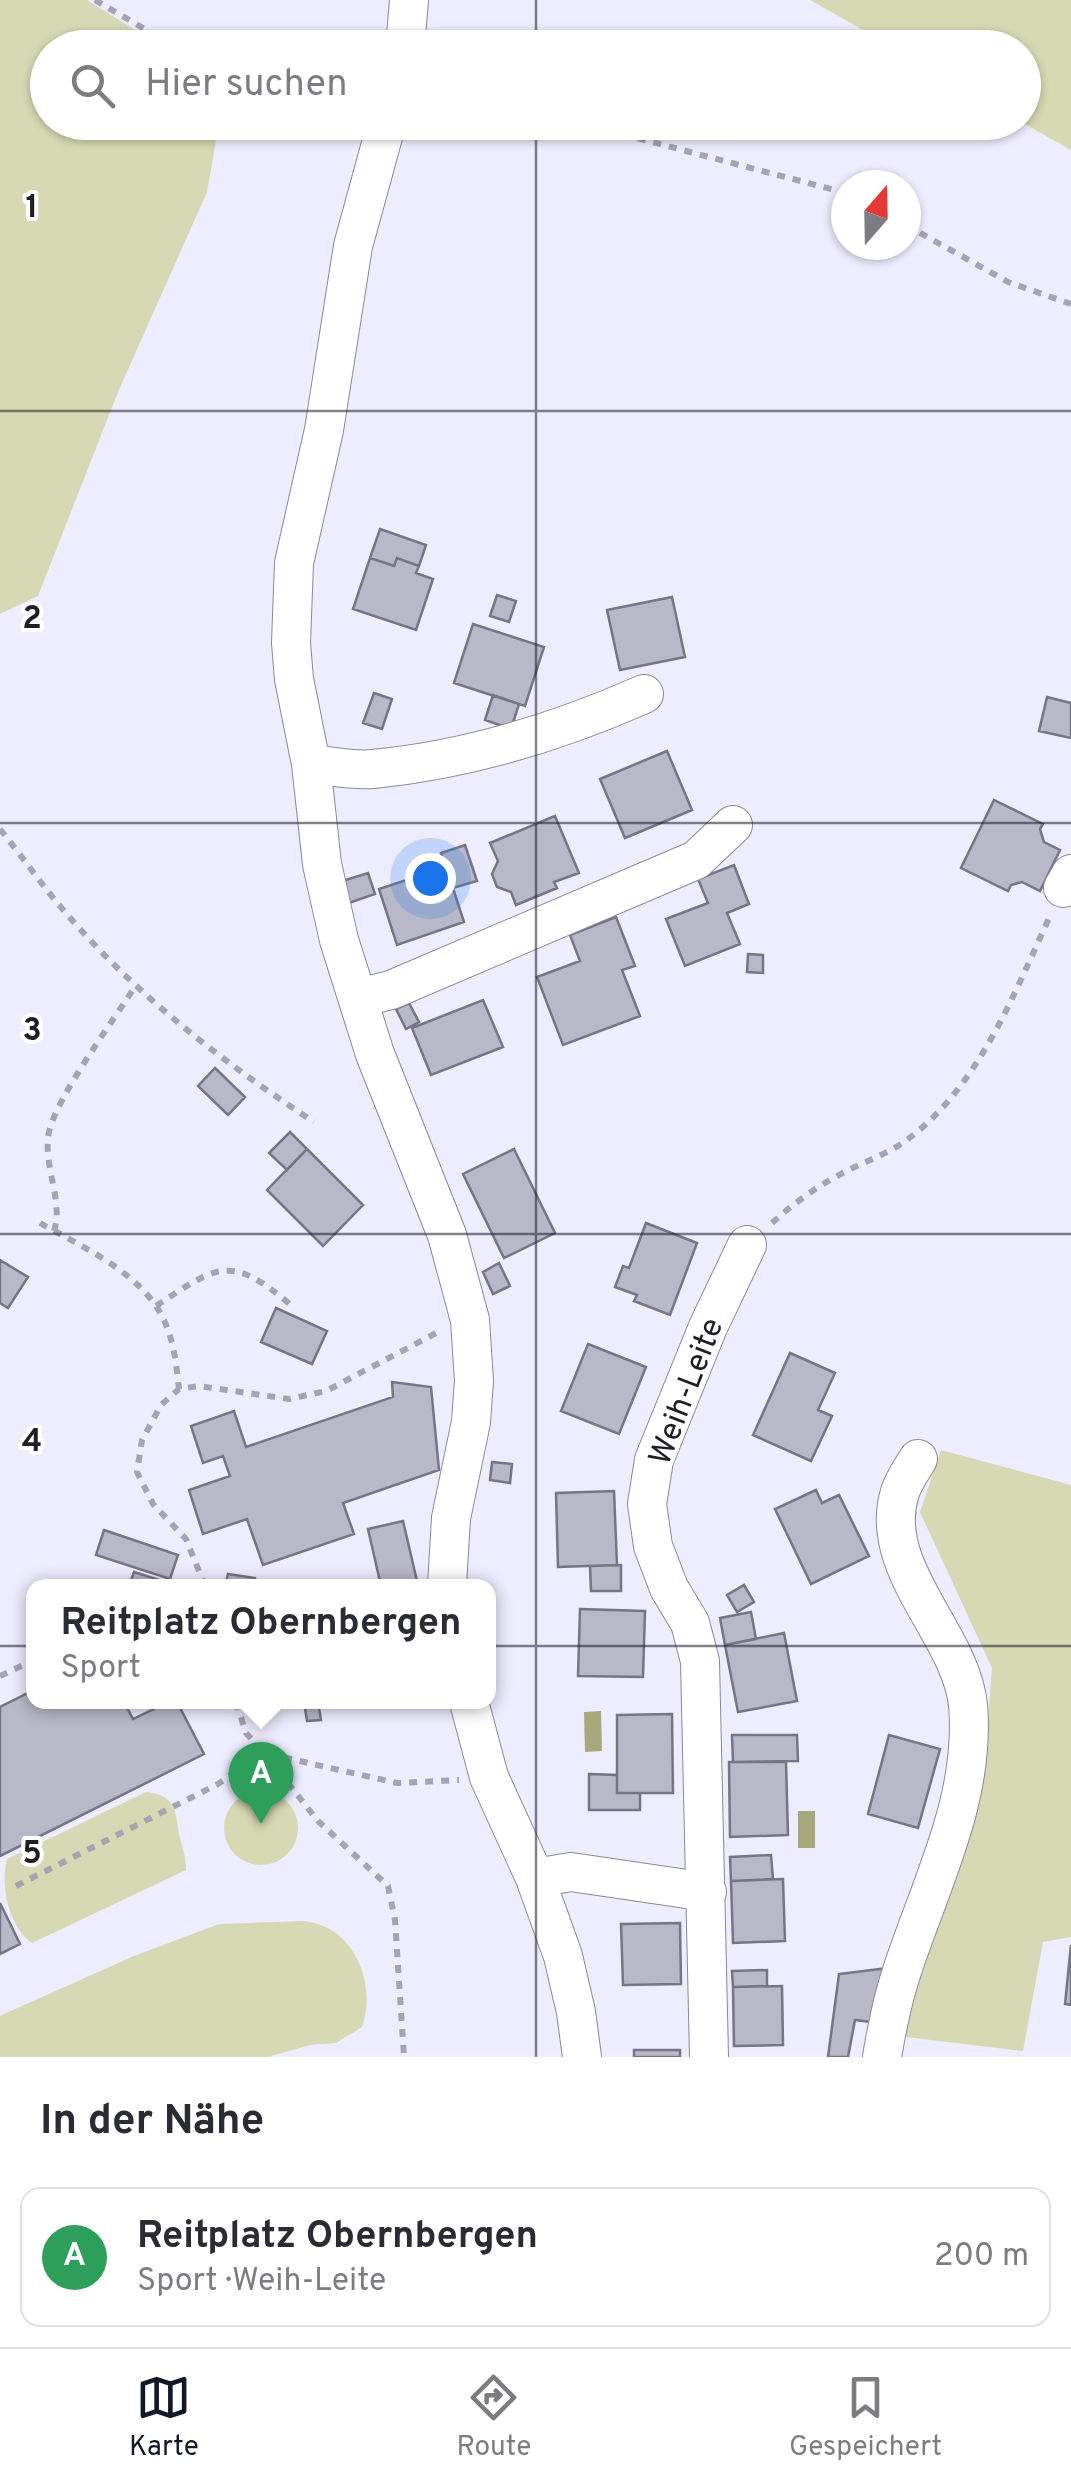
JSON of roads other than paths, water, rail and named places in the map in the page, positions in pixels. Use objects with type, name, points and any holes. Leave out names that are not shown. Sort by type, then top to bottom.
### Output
[{"type":"street","points":[[406,30],[409,0]]},
{"type":"street","points":[[382,140],[352,246],[324,430],[294,564],[294,678],[311,764],[322,864],[338,940],[390,1097],[447,1235],[470,1320],[474,1364],[471,1422],[451,1518],[447,1579]]},
{"type":"street","points":[[311,764],[370,770],[504,746],[586,720],[644,694]]},
{"type":"street","points":[[358,998],[391,990],[696,860],[733,825]]},
{"type":"street","name":"Weih-Leite","points":[[709,2057],[700,1661],[690,1624],[669,1588],[653,1546],[647,1504],[654,1460],[708,1326],[747,1246]]},
{"type":"street","points":[[882,2057],[903,1966],[925,1914],[960,1804],[968,1741],[968,1702],[961,1674],[914,1585],[900,1548],[896,1507],[901,1488],[918,1459]]},
{"type":"street","points":[[470,1709],[489,1777],[535,1878],[563,1956],[582,2057]]},
{"type":"street","points":[[535,1878],[570,1872],[707,1892]]},
{"type":"place","name":"Reitplatz Obernbergen","points":[[261,1824]]}]
